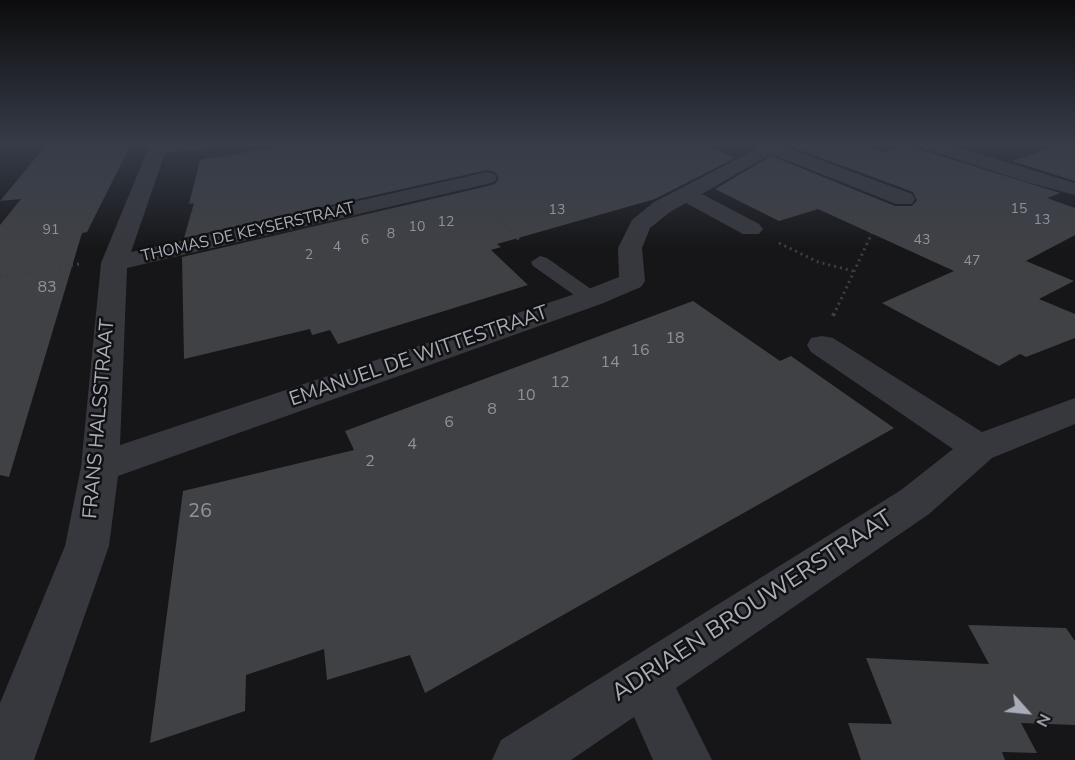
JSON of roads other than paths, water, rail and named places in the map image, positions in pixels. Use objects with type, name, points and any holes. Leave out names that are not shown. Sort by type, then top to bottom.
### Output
[{"type":"street","name":"FRANS HALSSTRAAT","points":[[5,760],[87,546],[100,467],[115,261],[145,179]]},
{"type":"street","name":"EMANUEL DE WITTESTRAAT","points":[[100,467],[591,298],[632,281],[630,248],[640,225],[662,207],[713,179]]},
{"type":"street","name":"EMANUEL DE WITTESTRAAT","points":[[852,179],[904,199]]},
{"type":"street","points":[[1039,179],[1075,189]]},
{"type":"street","name":"THOMAS DE KEYSERSTRAAT","points":[[115,261],[477,181]]},
{"type":"street","points":[[685,194],[751,230]]},
{"type":"street","points":[[822,345],[980,448]]},
{"type":"street","name":"ADRIAEN BROUWERSTRAAT","points":[[521,760],[915,502],[980,448],[1075,410]]},
{"type":"street","points":[[643,679],[683,760]]},
{"type":"lane","points":[[540,262],[591,298]]}]
